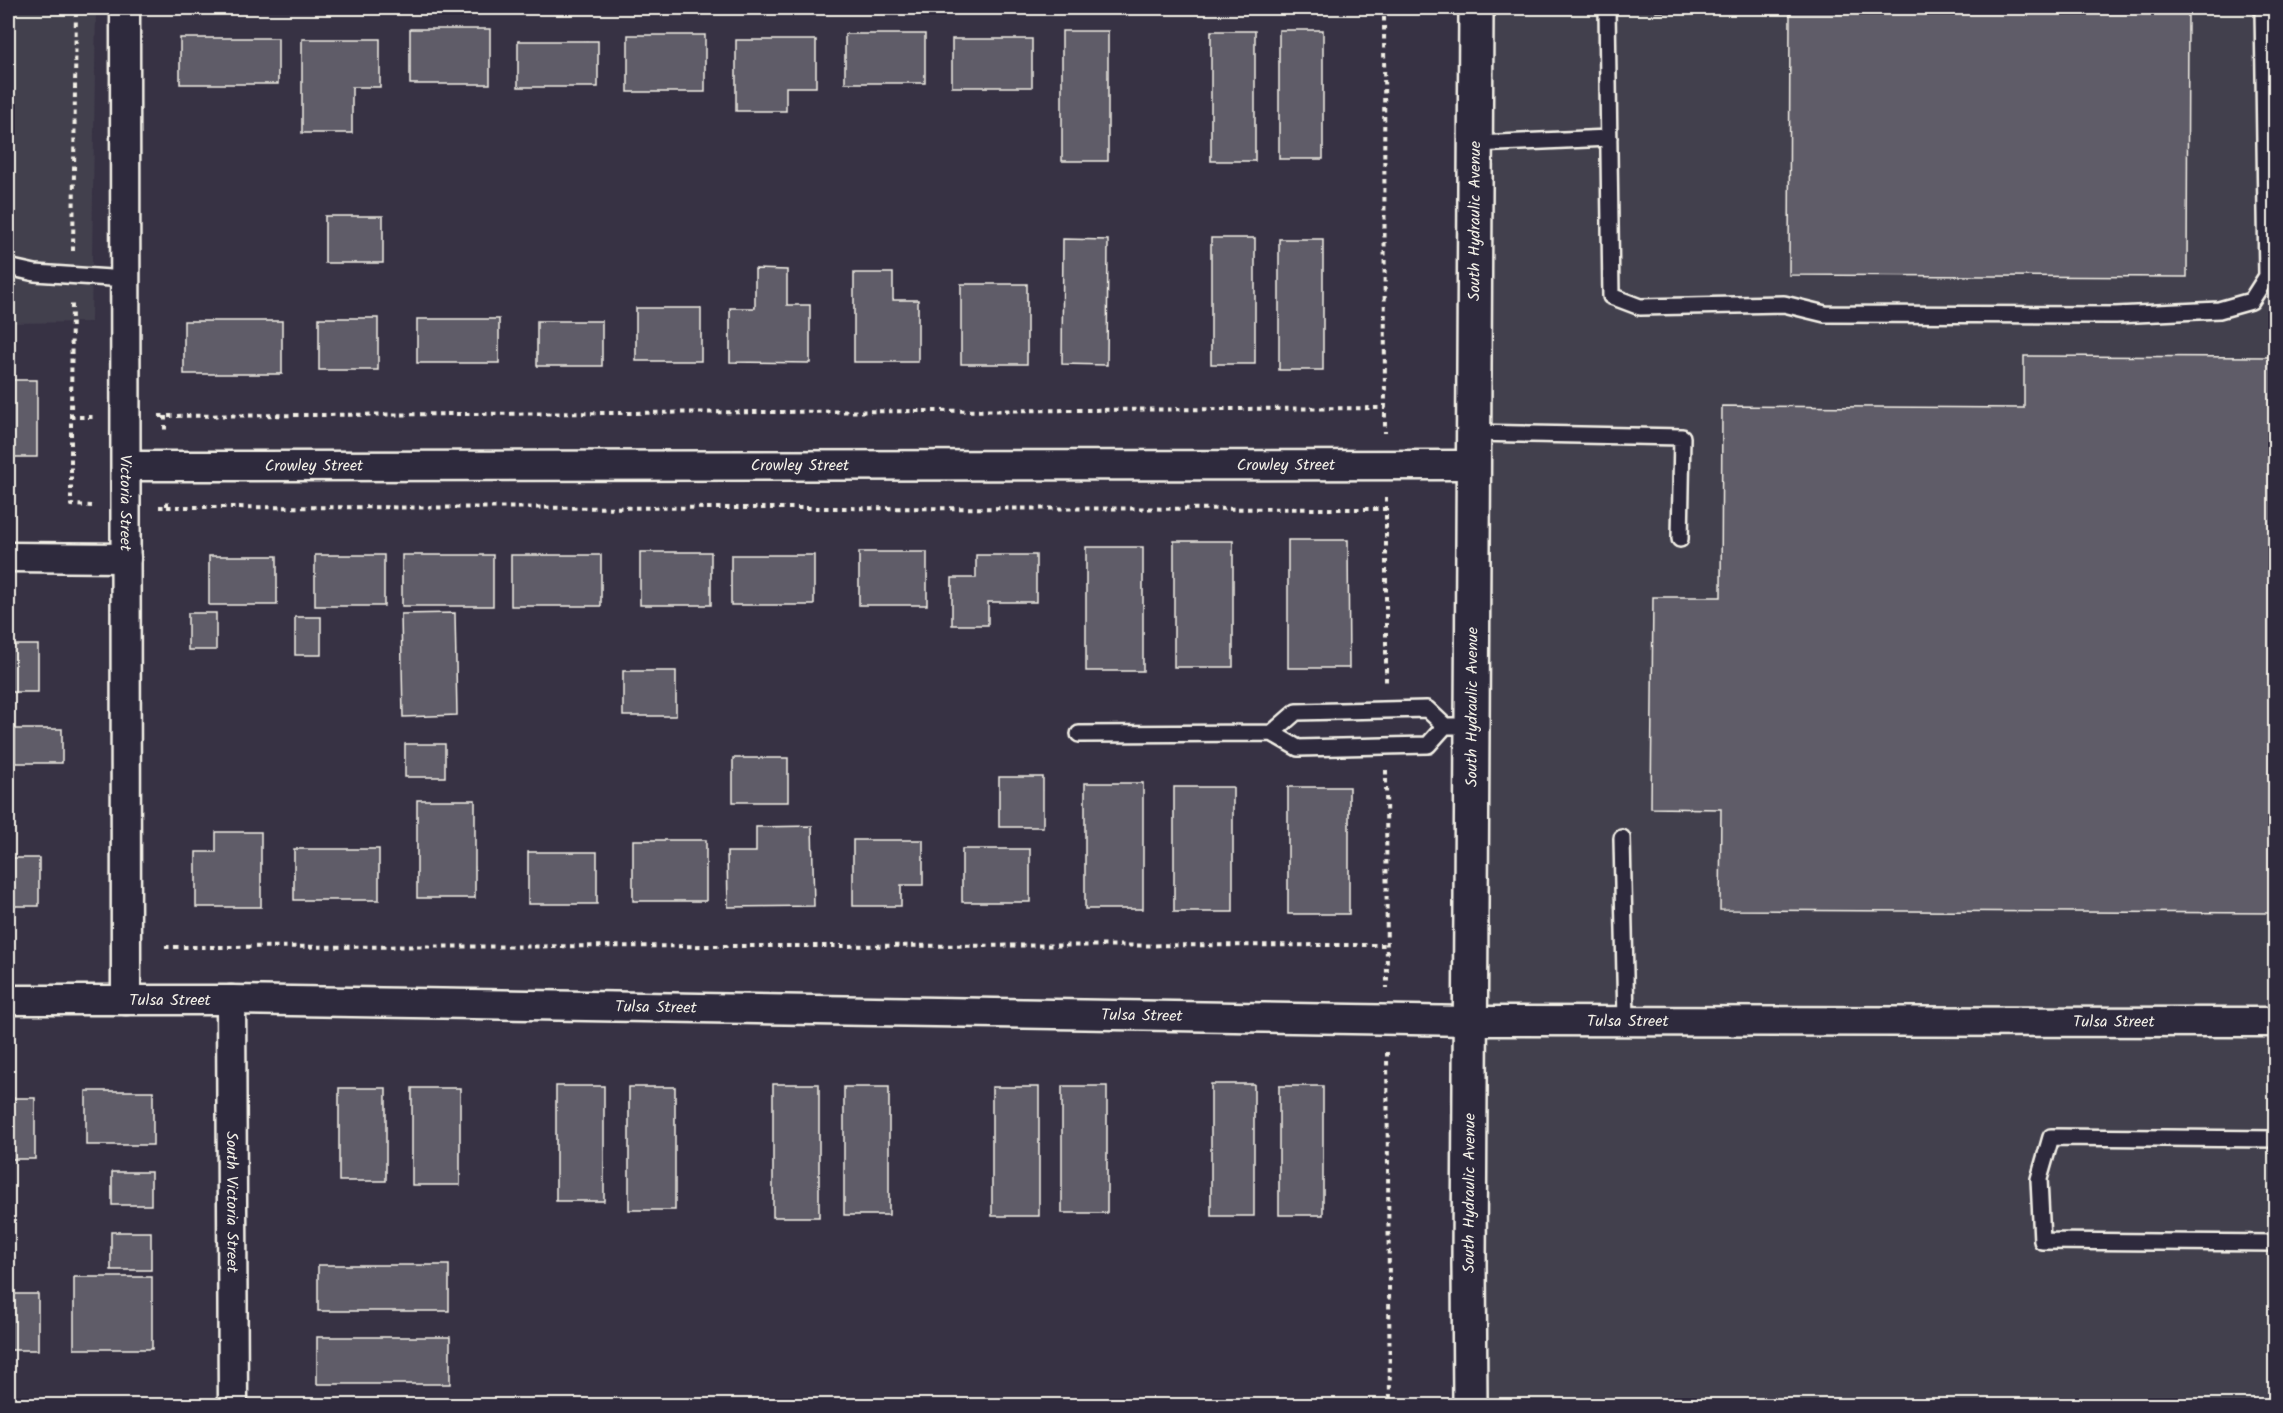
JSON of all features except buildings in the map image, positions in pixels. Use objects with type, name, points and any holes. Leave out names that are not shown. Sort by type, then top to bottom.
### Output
[{"type":"street","name":"Victoria Street","points":[[125,8],[126,1000]]},
{"type":"street","name":"South Hydraulic Avenue","points":[[1470,1406],[1470,1021],[1458,726],[1473,465],[1476,8]]},
{"type":"street","name":"Crowley Street","points":[[126,466],[1473,465]]},
{"type":"street","points":[[8,557],[126,558]]},
{"type":"street","name":"Tulsa Street","points":[[8,1000],[231,1000],[1470,1021],[2276,1022]]},
{"type":"street","name":"South Victoria Street","points":[[231,1000],[233,1406]]},
{"type":"lane","points":[[1607,8],[1611,296],[1640,307],[1784,304],[1825,314],[2116,315],[2219,310],[2251,301],[2267,276],[2263,8]]},
{"type":"lane","points":[[1475,144],[1609,138]]},
{"type":"lane","points":[[8,267],[35,273],[126,279]]},
{"type":"lane","points":[[1473,433],[1682,437],[1680,539]]},
{"type":"lane","points":[[1078,734],[1272,733],[1298,747],[1428,745],[1458,726],[1427,709],[1296,712],[1272,733]]},
{"type":"lane","points":[[1622,838],[1626,1021]]},
{"type":"lane","points":[[2276,1139],[2051,1137],[2038,1179],[2042,1241],[2276,1243]]},
{"type":"path","points":[[76,8],[71,506],[1386,508]]},
{"type":"path","points":[[71,417],[1385,408]]},
{"type":"path","points":[[165,416],[167,507]]},
{"type":"path","points":[[165,947],[1387,945]]},
{"type":"shaded area","points":[[8,8],[96,8],[91,322],[8,323]]},
{"type":"shaded area","points":[[1472,8],[2275,8],[2275,1405],[1472,1406]]}]
